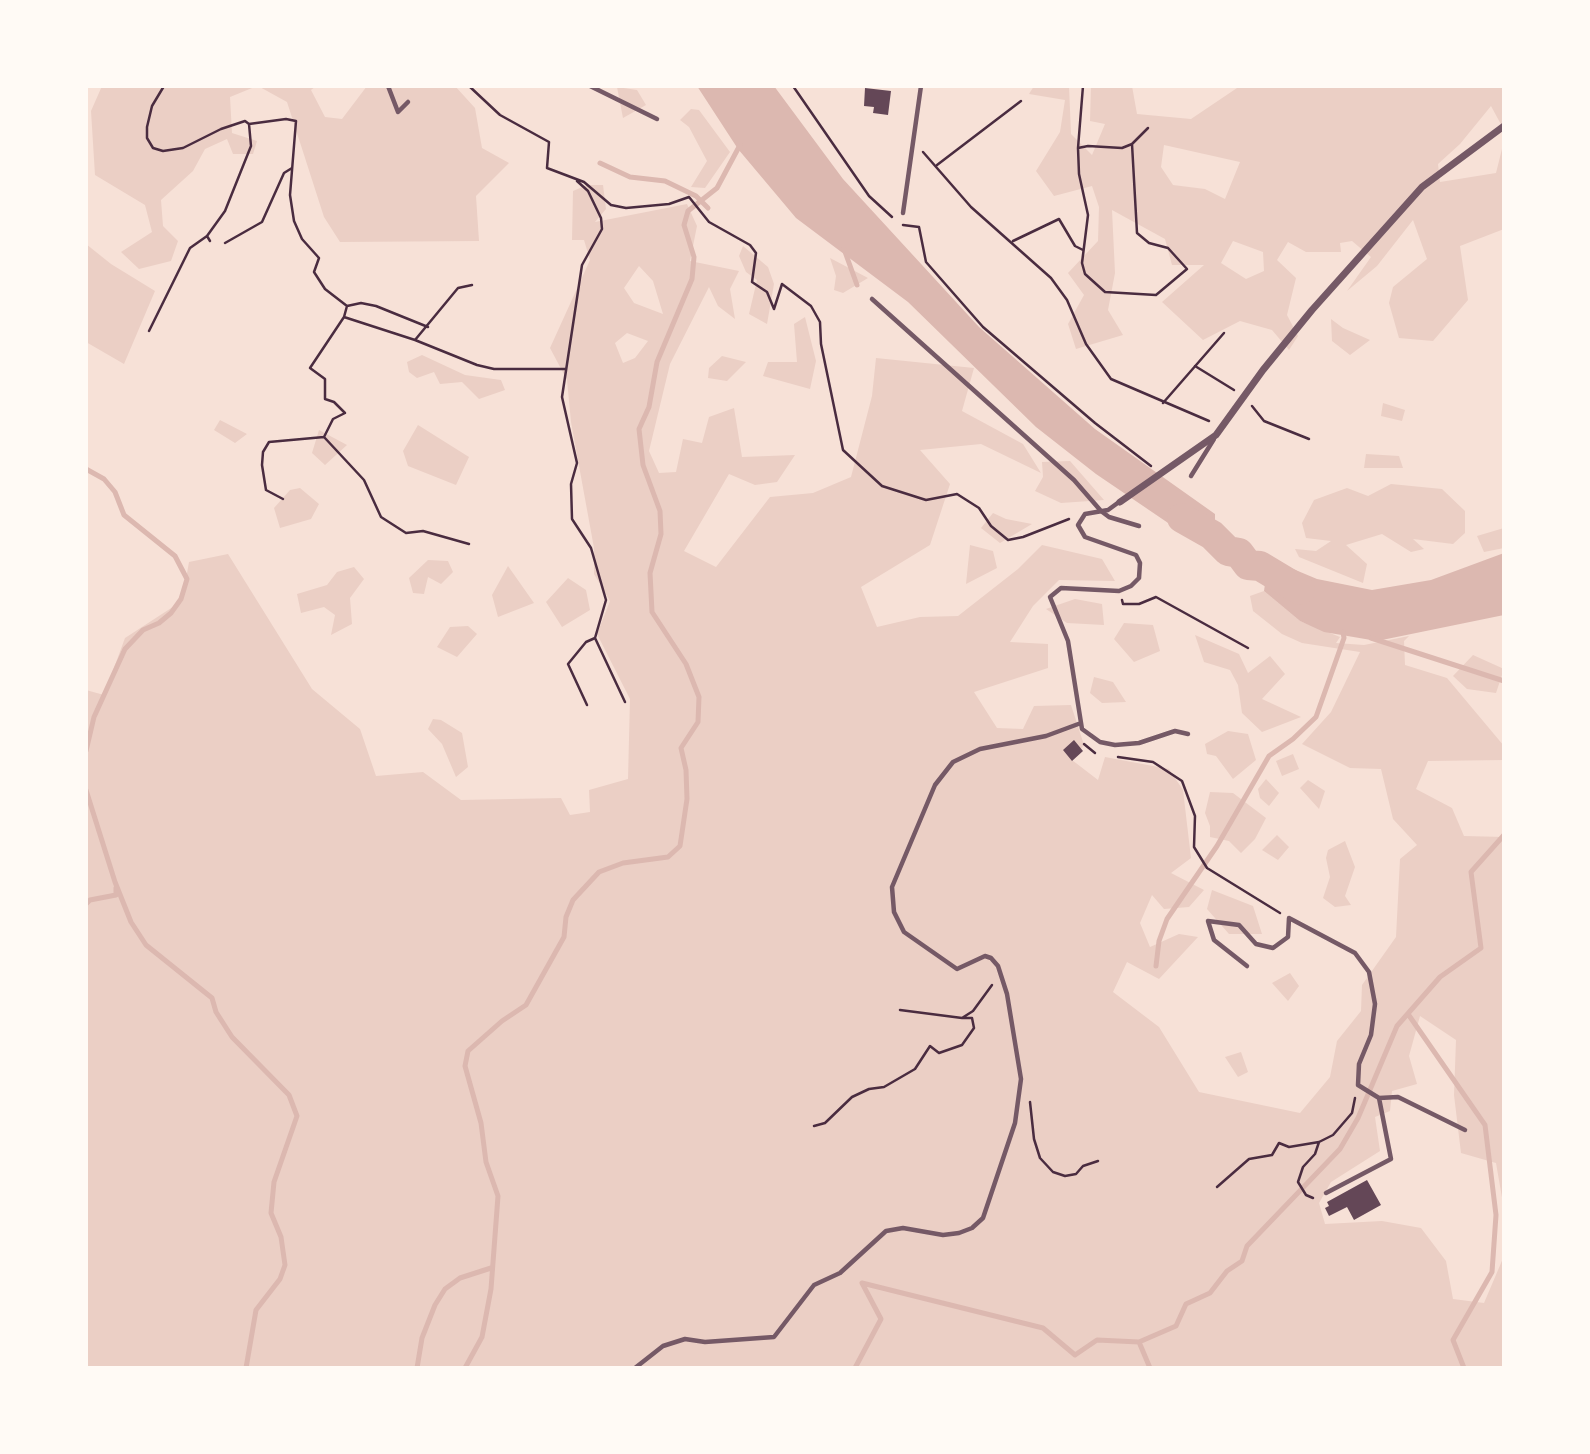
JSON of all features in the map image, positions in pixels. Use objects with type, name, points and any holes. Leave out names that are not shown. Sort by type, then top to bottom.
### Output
[{"type":"street","points":[[1120,502],[1216,435],[1263,370],[1312,310],[1422,187],[1504,126]]},
{"type":"lane","points":[[387,86],[398,112],[408,102]]},
{"type":"lane","points":[[590,86],[657,119]]},
{"type":"lane","points":[[902,213],[921,86]]},
{"type":"lane","points":[[872,299],[1074,480],[1101,511],[1109,517],[1139,526]]},
{"type":"lane","points":[[1191,476],[1216,435]]},
{"type":"lane","points":[[1120,502],[1101,511],[1085,514],[1079,519],[1080,531],[1085,537],[1136,555],[1140,563],[1139,578],[1131,586],[1119,591],[1061,588],[1050,597],[1069,641],[1081,723],[1085,734],[1115,745],[1139,743],[1175,731],[1188,734]]},
{"type":"lane","points":[[635,1368],[663,1346],[685,1339],[705,1342],[774,1337],[814,1284],[840,1273],[886,1231],[903,1228],[943,1234],[959,1233],[972,1228],[983,1218],[1015,1122],[1021,1079],[1010,1006],[1000,971],[991,958],[985,956],[957,969],[904,932],[894,912],[892,887],[935,785],[953,762],[980,749],[1046,736],[1081,723]]},
{"type":"lane","points":[[1247,966],[1214,940],[1208,921],[1239,925],[1256,944],[1273,948],[1288,937],[1289,918],[1354,953],[1365,964],[1372,977],[1376,1004],[1371,1034],[1359,1064],[1358,1085],[1376,1097],[1398,1097],[1465,1130]]},
{"type":"lane","points":[[1326,1193],[1391,1159],[1376,1097]]},
{"type":"path","points":[[164,86],[152,106],[147,127],[153,148],[176,150],[220,129],[245,121],[249,124],[286,118],[296,121],[290,195],[294,221],[302,239],[319,258],[314,272],[325,289],[347,306],[361,303],[376,306],[428,327]]},
{"type":"path","points":[[469,86],[500,115],[549,142],[547,169],[584,181],[611,205],[626,208],[669,204],[688,197],[709,222],[750,245],[756,253],[752,282],[767,292],[774,309],[782,284],[811,306],[820,321],[821,344],[843,450],[882,486],[926,500],[957,494],[979,508],[991,526],[1008,540],[1023,537],[1063,520],[1079,519]]},
{"type":"path","points":[[793,86],[869,196],[901,225],[919,227],[926,262],[983,327],[1095,423],[1153,467]]},
{"type":"path","points":[[1083,86],[1078,148],[1079,174],[1088,215],[1083,250],[1084,274],[1105,292],[1156,295],[1187,269],[1168,248],[1149,243],[1137,233],[1132,145]]},
{"type":"path","points":[[937,165],[1021,102]]},
{"type":"path","points":[[149,331],[190,248],[207,236],[225,211],[251,146],[249,124]]},
{"type":"path","points":[[1078,148],[1122,148],[1132,145],[1148,128]]},
{"type":"path","points":[[913,143],[937,165],[971,207],[1013,241],[1051,278],[1067,300],[1086,344],[1111,379],[1222,428]]},
{"type":"path","points":[[225,243],[262,222],[284,173],[292,168]]},
{"type":"path","points":[[575,178],[588,191],[601,218],[602,229],[582,265],[562,397],[577,463],[571,484],[572,519],[590,548],[606,600],[595,638],[625,702]]},
{"type":"path","points":[[1013,241],[1059,219],[1075,246],[1083,250]]},
{"type":"path","points":[[207,236],[210,241]]},
{"type":"path","points":[[415,340],[458,288],[472,285]]},
{"type":"path","points":[[324,437],[333,419],[345,413],[334,402],[325,399],[325,379],[310,368],[344,317],[347,306]]},
{"type":"path","points":[[344,317],[415,340],[463,361],[494,369],[566,369]]},
{"type":"path","points":[[1163,403],[1224,333]]},
{"type":"path","points":[[283,499],[266,490],[262,465],[263,452],[269,442],[324,437]]},
{"type":"path","points":[[324,437],[364,480],[381,516],[406,533],[422,531],[469,544]]},
{"type":"path","points":[[1119,591],[1123,604],[1139,604],[1156,597],[1248,648]]},
{"type":"path","points":[[587,705],[568,664],[586,642],[595,638]]},
{"type":"path","points":[[1085,734],[1085,747],[1104,754]]},
{"type":"path","points":[[1116,756],[1153,762],[1182,781],[1195,816],[1194,847],[1207,868],[1279,913]]},
{"type":"path","points":[[961,1017],[973,1011],[1000,971]]},
{"type":"path","points":[[814,1126],[825,1123],[852,1097],[869,1089],[884,1087],[915,1069],[930,1046],[939,1053],[961,1045],[974,1028],[972,1018],[900,1010]]},
{"type":"path","points":[[1217,1187],[1250,1159],[1272,1155],[1279,1143],[1289,1147],[1319,1142],[1332,1135],[1352,1113],[1358,1085]]},
{"type":"path","points":[[1029,1100],[1034,1139],[1040,1158],[1053,1172],[1065,1176],[1076,1174],[1083,1166],[1098,1161]]},
{"type":"path","points":[[1313,1198],[1306,1195],[1298,1182],[1303,1167],[1315,1154],[1319,1142]]},
{"type":"shaded area","points":[[102,86],[257,86],[230,97],[232,133],[257,141],[253,154],[233,154],[227,139],[205,149],[193,171],[161,200],[163,226],[178,241],[171,261],[139,269],[121,252],[152,232],[145,205],[95,175],[91,111]]},
{"type":"shaded area","points":[[258,86],[316,86],[311,90],[325,117],[342,119],[367,86],[455,86],[475,108],[482,148],[509,163],[476,196],[479,241],[340,242],[324,217],[287,102]]},
{"type":"shaded area","points":[[697,86],[774,86],[843,179],[979,327],[1095,429],[1215,514],[1215,538],[1202,546],[1096,474],[1036,427],[908,302],[796,218],[738,149]]},
{"type":"shaded area","points":[[1034,86],[1069,86],[1071,134],[1092,155],[1105,124],[1090,121],[1091,86],[1132,86],[1137,114],[1191,119],[1240,86],[1504,86],[1504,130],[1491,106],[1460,144],[1438,164],[1440,182],[1496,173],[1504,141],[1504,229],[1460,246],[1468,300],[1433,341],[1399,338],[1389,303],[1393,287],[1427,259],[1413,220],[1377,266],[1347,291],[1371,257],[1352,241],[1340,243],[1341,252],[1306,252],[1288,242],[1277,260],[1296,278],[1287,315],[1298,336],[1289,350],[1272,330],[1240,321],[1203,340],[1162,302],[1204,265],[1172,265],[1165,239],[1112,210],[1115,273],[1108,310],[1123,335],[1076,349],[1068,324],[1084,295],[1068,273],[1098,241],[1099,207],[1092,186],[1054,196],[1036,171],[1060,132],[1065,100],[1029,94]],"holes":[[[1164,145],[1240,162],[1225,199],[1205,189],[1173,185],[1161,167]],[[1233,241],[1263,252],[1264,271],[1246,279],[1221,263]]]},
{"type":"shaded area","points":[[617,87],[637,90],[646,105],[623,118]]},
{"type":"shaded area","points":[[691,109],[699,110],[730,152],[705,188],[691,187],[707,161],[689,127],[680,120]]},
{"type":"shaded area","points":[[587,185],[603,185],[606,209],[595,222],[687,204],[697,226],[690,261],[739,271],[730,289],[735,319],[718,306],[709,287],[670,364],[649,451],[659,473],[676,472],[683,439],[702,443],[709,417],[734,408],[742,457],[795,455],[777,482],[755,485],[729,474],[684,551],[716,567],[770,497],[813,493],[851,477],[872,396],[876,358],[974,368],[962,411],[1023,444],[1041,473],[981,444],[920,450],[950,484],[930,545],[861,587],[877,627],[920,617],[958,616],[1018,569],[1042,545],[1102,559],[1115,581],[1059,580],[1033,606],[1010,642],[1048,644],[1048,668],[974,692],[997,728],[1023,729],[1034,706],[1071,705],[1084,745],[1072,760],[1098,780],[1105,757],[1169,769],[1183,790],[1191,858],[1171,873],[1204,890],[1189,907],[1164,909],[1152,895],[1140,923],[1150,947],[1179,934],[1198,937],[1159,979],[1127,962],[1113,992],[1159,1027],[1199,1092],[1300,1113],[1330,1077],[1337,1041],[1361,1011],[1362,985],[1396,937],[1400,859],[1417,845],[1393,819],[1381,769],[1350,768],[1302,744],[1331,712],[1360,652],[1302,643],[1282,634],[1253,611],[1250,596],[1264,591],[1300,621],[1340,637],[1336,643],[1364,645],[1409,636],[1404,641],[1405,665],[1447,678],[1504,746],[1504,760],[1428,761],[1416,789],[1452,808],[1464,836],[1504,837],[1504,1209],[1496,1163],[1461,1153],[1454,1095],[1456,1040],[1420,1016],[1409,1056],[1417,1084],[1392,1091],[1390,1111],[1375,1117],[1380,1151],[1331,1182],[1319,1203],[1325,1224],[1382,1221],[1421,1228],[1446,1261],[1453,1299],[1484,1303],[1504,1256],[1504,1368],[86,1368],[86,690],[104,695],[125,638],[182,601],[189,562],[228,554],[312,689],[360,729],[376,776],[423,772],[461,800],[561,798],[570,815],[590,812],[589,790],[628,779],[630,699],[597,634],[610,601],[594,574],[594,548],[571,422],[567,380],[550,348],[590,260],[584,240],[572,240],[573,191]],"holes":[[[639,266],[653,281],[663,314],[634,303],[624,288]],[[627,333],[648,341],[635,358],[623,363],[615,343]]]},
{"type":"shaded area","points":[[86,244],[111,264],[155,291],[124,364],[86,342]]},
{"type":"shaded area","points":[[743,246],[768,267],[774,284],[767,324],[749,314],[757,280],[746,272],[739,256]]},
{"type":"shaded area","points":[[830,258],[868,278],[843,293],[834,290],[836,276]]},
{"type":"shaded area","points":[[805,317],[816,361],[810,389],[763,376],[768,362],[797,362],[794,324]]},
{"type":"shaded area","points":[[1331,319],[1343,328],[1370,340],[1350,355],[1332,341]]},
{"type":"shaded area","points":[[422,355],[465,375],[501,380],[505,390],[479,399],[462,382],[440,384],[434,372],[417,378],[409,372],[407,362]]},
{"type":"shaded area","points":[[722,356],[746,362],[727,381],[708,378],[709,368]]},
{"type":"shaded area","points":[[1383,403],[1405,410],[1402,421],[1381,416]]},
{"type":"shaded area","points":[[220,420],[247,434],[235,443],[214,430]]},
{"type":"shaded area","points":[[418,425],[469,457],[456,485],[408,466],[403,451]]},
{"type":"shaded area","points":[[319,430],[347,445],[325,465],[312,453]]},
{"type":"shaded area","points":[[1366,454],[1399,456],[1403,468],[1364,468]]},
{"type":"shaded area","points":[[1070,461],[1104,500],[1061,503],[1035,491],[1043,477],[1042,462]]},
{"type":"shaded area","points":[[1391,484],[1442,489],[1465,511],[1465,533],[1453,544],[1413,539],[1424,549],[1411,552],[1382,534],[1346,545],[1367,564],[1363,583],[1299,557],[1295,549],[1316,551],[1331,541],[1306,538],[1302,523],[1314,500],[1347,488],[1368,496]]},
{"type":"shaded area","points":[[300,488],[319,504],[311,519],[280,528],[274,508],[290,490]]},
{"type":"shaded area","points":[[993,513],[1006,519],[1032,524],[1000,543],[981,528]]},
{"type":"shaded area","points":[[1504,528],[1504,548],[1484,552],[1477,536]]},
{"type":"shaded area","points":[[970,545],[993,551],[997,568],[966,584]]},
{"type":"shaded area","points":[[1504,553],[1504,615],[1377,641],[1324,632],[1300,621],[1264,591],[1267,570],[1286,566],[1317,579],[1372,590],[1431,580]]},
{"type":"shaded area","points":[[428,560],[448,561],[453,572],[441,584],[428,577],[424,594],[413,593],[409,578]]},
{"type":"shaded area","points":[[508,566],[534,603],[498,617],[492,595]]},
{"type":"shaded area","points":[[354,567],[364,579],[350,598],[352,624],[331,635],[335,615],[324,607],[301,613],[297,594],[327,585],[337,572]]},
{"type":"shaded area","points":[[568,578],[586,590],[590,610],[562,627],[546,602]]},
{"type":"shaded area","points":[[1075,599],[1102,604],[1104,625],[1067,623],[1046,609]]},
{"type":"shaded area","points":[[1124,623],[1153,625],[1160,651],[1134,662],[1114,639]]},
{"type":"shaded area","points":[[468,626],[477,634],[457,657],[437,647],[450,627]]},
{"type":"shaded area","points":[[1195,635],[1239,654],[1248,673],[1270,656],[1285,674],[1262,699],[1301,717],[1262,732],[1242,713],[1238,685],[1230,670],[1204,662]]},
{"type":"shaded area","points":[[1473,655],[1504,669],[1496,693],[1467,689],[1453,676]]},
{"type":"shaded area","points":[[1094,677],[1113,682],[1126,702],[1102,703],[1090,693]]},
{"type":"shaded area","points":[[433,719],[441,720],[462,733],[468,767],[456,777],[442,744],[428,729]]},
{"type":"shaded area","points":[[1228,731],[1248,734],[1256,760],[1233,779],[1216,756],[1207,754],[1205,744]]},
{"type":"shaded area","points":[[1293,754],[1299,769],[1282,776],[1276,761]]},
{"type":"shaded area","points":[[1266,779],[1279,793],[1269,806],[1260,798],[1258,789]]},
{"type":"shaded area","points":[[1308,780],[1325,791],[1319,809],[1300,788]]},
{"type":"shaded area","points":[[1210,792],[1233,793],[1266,818],[1255,839],[1241,853],[1229,841],[1210,837],[1210,826],[1205,813]]},
{"type":"shaded area","points":[[1277,835],[1289,847],[1278,860],[1262,850]]},
{"type":"shaded area","points":[[1345,841],[1355,867],[1345,896],[1351,905],[1335,907],[1323,898],[1330,877],[1326,858],[1328,850]]},
{"type":"shaded area","points":[[1212,890],[1253,906],[1262,934],[1229,934],[1207,909]]},
{"type":"shaded area","points":[[1290,973],[1299,986],[1288,1001],[1272,983]]},
{"type":"shaded area","points":[[1241,1052],[1248,1072],[1238,1077],[1225,1057]]},
{"type":"building","points":[[865,88],[891,91],[888,115],[873,113],[874,107],[864,106]]},
{"type":"building","points":[[1074,740],[1083,751],[1072,761],[1063,750]]},
{"type":"building","points":[[1367,1180],[1381,1205],[1354,1220],[1347,1207],[1329,1216],[1325,1208],[1329,1206],[1327,1202]]},
{"type":"waterway","points":[[465,1368],[482,1337],[491,1289],[498,1196],[486,1162],[481,1123],[465,1066],[468,1051],[502,1021],[526,1005],[564,937],[566,917],[573,900],[599,872],[623,863],[668,857],[680,846],[687,799],[686,770],[681,748],[698,722],[699,697],[686,664],[652,612],[650,573],[661,534],[660,511],[643,465],[639,429],[649,407],[657,362],[692,279],[694,257],[684,225],[688,211],[717,188],[740,145]]},
{"type":"waterway","points":[[600,163],[630,177],[665,181],[696,196],[708,208]]},
{"type":"waterway","points":[[844,249],[857,285]]},
{"type":"waterway","points":[[86,469],[104,479],[115,492],[124,515],[175,556],[187,579],[181,599],[171,613],[159,623],[143,630],[125,649],[94,717],[86,751]]},
{"type":"waterway","points":[[1182,518],[1212,535],[1228,551],[1239,553],[1248,565],[1260,566],[1300,590]]},
{"type":"waterway","points":[[1156,966],[1159,941],[1167,919],[1217,846],[1269,756],[1293,739],[1316,717],[1344,638],[1343,632]]},
{"type":"waterway","points":[[1371,638],[1504,681]]},
{"type":"waterway","points":[[86,790],[115,882],[131,922],[146,945],[212,998],[216,1012],[232,1037],[289,1095],[297,1116],[274,1182],[271,1213],[281,1237],[285,1265],[280,1279],[256,1310],[246,1368]]},
{"type":"waterway","points":[[855,1368],[881,1319],[862,1283],[1043,1328],[1075,1355],[1097,1340],[1139,1342],[1176,1326],[1186,1304],[1210,1293],[1227,1271],[1242,1261],[1247,1246],[1340,1149],[1358,1118],[1397,1026],[1440,977],[1481,948],[1471,872],[1504,835]]},
{"type":"waterway","points":[[86,904],[90,900],[116,895],[116,888]]},
{"type":"waterway","points":[[1408,1014],[1485,1125],[1496,1215],[1492,1272],[1453,1340],[1464,1368]]},
{"type":"waterway","points":[[417,1368],[422,1338],[435,1305],[445,1289],[460,1278],[491,1268]]},
{"type":"waterway","points":[[1139,1342],[1150,1368]]}]
